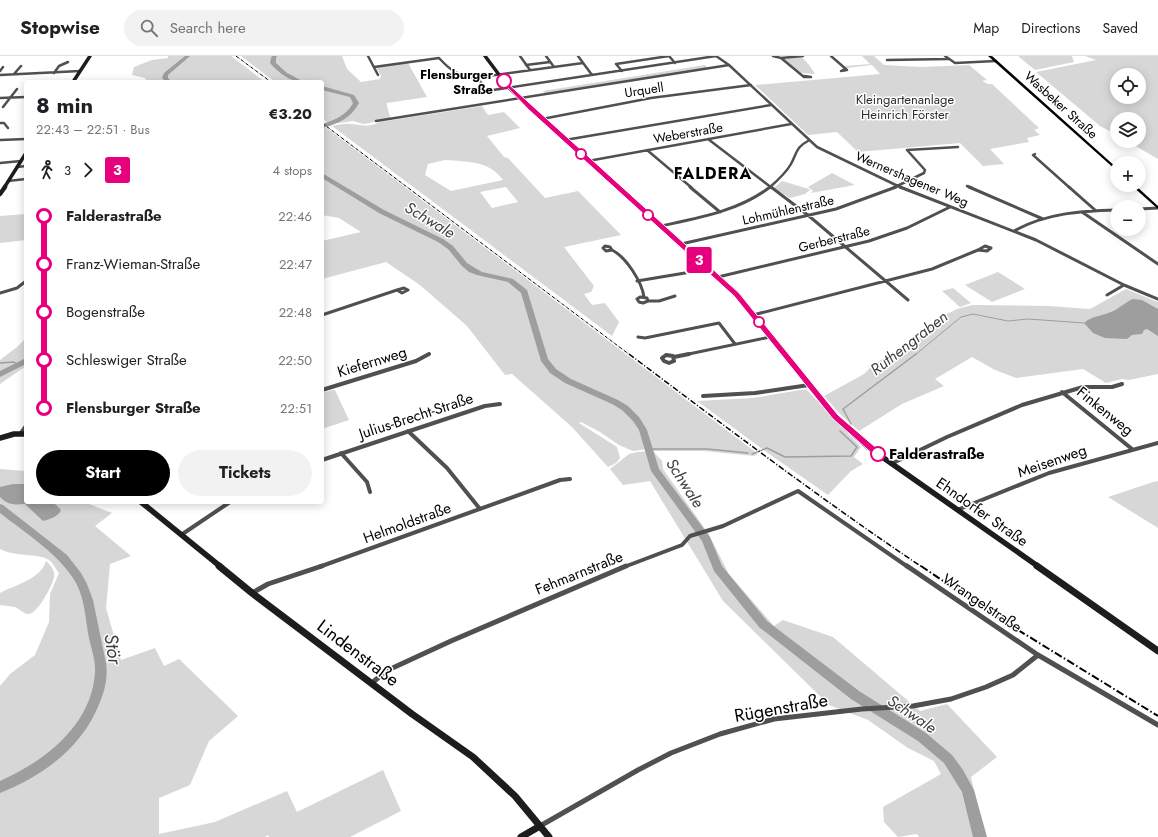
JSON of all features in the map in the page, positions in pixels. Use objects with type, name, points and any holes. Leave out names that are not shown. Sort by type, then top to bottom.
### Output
[{"type":"main road","name":"Wasbeker Straße","points":[[990,56],[1110,164]]},
{"type":"main road","points":[[1140,192],[1158,208]]},
{"type":"street","points":[[74,80],[90,56]]},
{"type":"street","points":[[368,56],[378,75]]},
{"type":"street","name":"Ehndorfer Straße","points":[[485,56],[509,88],[736,294],[835,417],[850,431],[891,464],[1157,648]]},
{"type":"street","points":[[520,56],[530,70]]},
{"type":"street","points":[[546,56],[554,67]]},
{"type":"street","points":[[578,56],[592,75]]},
{"type":"street","points":[[622,71],[616,64],[669,56],[675,62]]},
{"type":"street","points":[[478,78],[485,89],[509,88],[716,56]]},
{"type":"street","name":"Wernershagener Weg","points":[[716,56],[729,65],[751,85],[816,147],[898,186],[1046,245],[1124,285],[1158,299]]},
{"type":"street","points":[[773,56],[781,58],[803,56]]},
{"type":"street","points":[[831,56],[845,69]]},
{"type":"street","points":[[901,56],[906,60]]},
{"type":"street","points":[[945,56],[956,63],[996,61]]},
{"type":"street","points":[[374,67],[438,58],[441,59],[446,67],[457,74],[468,78],[478,78],[583,63]]},
{"type":"street","points":[[781,58],[804,76]]},
{"type":"street","points":[[887,60],[948,59]]},
{"type":"street","points":[[54,73],[60,66],[68,62]]},
{"type":"street","points":[[526,65],[550,62]]},
{"type":"street","points":[[376,121],[729,65]]},
{"type":"street","points":[[14,74],[21,66]]},
{"type":"street","points":[[0,71],[3,67]]},
{"type":"street","points":[[0,75],[80,71]]},
{"type":"street","name":"Urquell","points":[[542,119],[651,98],[751,85]]},
{"type":"street","points":[[3,107],[17,89]]},
{"type":"street","points":[[0,98],[24,97]]},
{"type":"street","points":[[565,140],[771,105]]},
{"type":"street","points":[[0,123],[4,123],[8,128]]},
{"type":"street","name":"Weberstraße","points":[[588,161],[791,124]]},
{"type":"street","points":[[0,140],[24,139]]},
{"type":"street","points":[[708,139],[809,216],[908,300]]},
{"type":"street","points":[[661,226],[720,212],[751,199],[772,187],[789,170],[796,158],[800,145],[808,141]]},
{"type":"street","name":"Lohmühlenstraße","points":[[681,244],[809,216],[860,201],[898,186],[924,173],[925,170],[907,150],[958,147]]},
{"type":"street","points":[[647,150],[720,212]]},
{"type":"street","points":[[1035,154],[1033,155],[1095,210]]},
{"type":"street","points":[[1,193],[24,156]]},
{"type":"street","points":[[0,162],[20,161]]},
{"type":"street","points":[[16,167],[24,166]]},
{"type":"street","points":[[8,181],[24,179]]},
{"type":"street","points":[[967,186],[1000,199],[1042,220]]},
{"type":"street","points":[[1152,203],[1158,202]]},
{"type":"street","name":"Gerberstraße","points":[[718,278],[846,247],[907,228],[950,207]]},
{"type":"street","points":[[1146,209],[1158,208]]},
{"type":"street","points":[[1014,231],[1042,220],[1081,212],[1110,210]]},
{"type":"street","points":[[1081,212],[1158,264]]},
{"type":"street","points":[[612,250],[632,268],[643,290],[644,297],[647,298],[648,301]]},
{"type":"street","points":[[753,315],[887,282],[932,269],[978,250]]},
{"type":"street","points":[[638,281],[709,269]]},
{"type":"street","points":[[0,293],[17,288],[24,282]]},
{"type":"street","points":[[1107,295],[1124,285]]},
{"type":"street","points":[[324,314],[397,290]]},
{"type":"street","points":[[644,297],[639,297],[638,301],[643,303],[648,301],[659,302],[666,298],[675,296]]},
{"type":"street","points":[[638,337],[645,338],[719,323],[735,344]]},
{"type":"street","points":[[674,357],[770,337]]},
{"type":"street","name":"Kiefernweg","points":[[324,389],[416,361],[429,354]]},
{"type":"street","points":[[891,464],[954,434],[1022,405],[1083,387],[1112,387],[1122,384]]},
{"type":"street","points":[[703,396],[754,393],[809,385]]},
{"type":"street","name":"Finkenweg","points":[[1062,392],[1132,448]]},
{"type":"street","name":"Julius-Brecht-Straße","points":[[324,459],[485,406],[500,404]]},
{"type":"street","points":[[408,431],[447,468],[480,509]]},
{"type":"street","points":[[0,438],[23,434]]},
{"type":"street","name":"Meisenweg","points":[[957,510],[1049,472],[1132,448],[1158,443]]},
{"type":"street","points":[[341,453],[368,482],[370,492]]},
{"type":"street","name":"Helmoldstraße","points":[[252,593],[268,584],[332,563],[560,480],[570,479]]},
{"type":"street","name":"Fehmarnstraße","points":[[372,683],[386,671],[421,654],[545,600],[682,545],[690,536],[723,526],[798,491]]},
{"type":"street","name":"Wrangelstraße","points":[[798,491],[987,622],[1158,725]]},
{"type":"street","name":"Lindenstraße","points":[[143,504],[252,593],[412,714],[473,757],[515,796],[549,837]]},
{"type":"street","points":[[181,535],[227,504]]},
{"type":"street","name":"Rügenstraße","points":[[540,826],[645,766],[692,744],[720,734],[774,719],[866,709],[913,706],[950,698],[986,687],[1014,674],[1038,654]]},
{"type":"street","points":[[520,837],[540,826]]},
{"type":"green space","points":[[168,56],[231,56],[262,80],[146,80],[145,78],[132,75],[134,67],[152,60],[168,58]]},
{"type":"green space","points":[[241,56],[273,56],[273,58],[275,56],[342,56],[347,69],[361,82],[380,79],[381,76],[376,67],[408,63],[427,97],[387,103],[390,117],[393,118],[363,124],[353,121],[332,124],[350,113],[357,103],[338,120],[328,123],[324,120],[324,80],[272,80]]},
{"type":"green space","name":"Kleingartenanlage Heinrich Förster","points":[[862,56],[874,56],[884,65],[921,67],[969,65],[987,80],[982,81],[992,84],[1039,128],[1034,130],[1040,135],[1027,138],[1029,142],[990,149],[1004,164],[983,166],[960,143],[858,152],[837,132],[808,135],[755,85],[880,74],[872,65],[846,68],[845,66],[870,64]]},
{"type":"green space","points":[[1018,56],[1072,56],[1074,62],[1035,70]]},
{"type":"green space","points":[[1085,56],[1158,56],[1158,159],[1139,148],[1146,148],[1146,112],[1110,112],[1110,131],[1100,126],[1036,72],[1096,60]]},
{"type":"green space","points":[[802,57],[815,74],[802,73],[782,59]]},
{"type":"green space","points":[[705,65],[708,68],[546,94],[543,91]]},
{"type":"green space","points":[[482,106],[488,115],[504,112],[520,128],[487,136],[504,157],[508,158],[545,198],[578,191],[621,235],[564,247],[594,286],[591,292],[584,294],[592,305],[605,303],[619,322],[612,336],[332,126],[346,124],[369,126],[380,122]],"holes":[[[445,160],[484,165],[497,173],[503,180],[451,191],[425,175],[428,164]],[[506,187],[518,202],[492,208],[480,192]]]},
{"type":"green space","points":[[324,126],[758,454],[754,456],[704,451],[653,451],[662,461],[663,469],[708,533],[729,574],[774,626],[783,620],[833,637],[920,711],[947,704],[997,757],[971,777],[985,837],[919,837],[917,834],[898,837],[884,822],[883,807],[941,774],[934,761],[908,748],[868,720],[829,705],[723,601],[650,481],[623,485],[610,469],[629,454],[652,451],[648,451],[648,449],[633,451],[619,445],[600,432],[581,422],[579,423],[617,447],[620,458],[616,463],[608,467],[572,427],[512,374],[505,375],[467,326],[420,285],[386,262],[324,278],[324,241],[361,232],[339,218],[324,215]]},
{"type":"green space","points":[[832,173],[855,185],[811,193],[813,191],[808,187]]},
{"type":"green space","points":[[782,181],[810,190],[805,194],[790,198],[774,188]]},
{"type":"green space","points":[[24,214],[24,240],[0,243],[0,216]]},
{"type":"green space","points":[[998,272],[1025,289],[992,302],[965,285]]},
{"type":"green space","points":[[953,288],[971,303],[960,307],[942,291]]},
{"type":"green space","points":[[1126,289],[1158,302],[1158,374],[1129,380],[1122,379],[1106,383],[1083,369],[1016,378],[995,370],[972,357],[935,379],[944,386],[902,404],[859,431],[841,415],[824,396],[864,374],[873,365],[890,354],[900,351],[927,332],[924,330],[943,316],[957,309],[972,305],[1049,306],[1090,309]]},
{"type":"green space","points":[[24,340],[24,367],[0,384],[0,360]]},
{"type":"green space","points":[[806,389],[861,447],[854,457],[863,464],[851,471],[828,495],[697,401],[753,398]]},
{"type":"green space","points":[[335,390],[349,420],[324,428],[324,392]]},
{"type":"green space","points":[[0,469],[24,471],[24,504],[89,504],[112,513],[95,526],[131,556],[110,564],[106,608],[121,660],[155,648],[164,666],[179,659],[238,716],[209,741],[190,785],[159,798],[159,834],[215,822],[287,791],[297,812],[383,770],[401,811],[350,837],[269,837],[268,835],[265,837],[0,837],[0,686],[10,674],[35,655],[49,622],[50,594],[59,573],[49,560],[39,556],[12,553],[0,549]]},
{"type":"green space","points":[[1158,481],[1158,528],[1108,497],[1153,482]]},
{"type":"green space","points":[[46,561],[50,564],[54,573],[53,581],[48,592],[32,613],[27,614],[15,607],[0,605],[0,593],[33,577],[39,572]]},
{"type":"shaded area","points":[[1133,299],[1142,300],[1158,309],[1158,336],[1147,329],[1144,330],[1142,334],[1132,335],[1127,339],[1105,338],[1093,333],[1084,323],[1093,317],[1114,311]]},
{"type":"shaded area","points":[[13,484],[24,484],[24,504],[6,502],[0,497],[0,487]]},
{"type":"shaded area","points":[[25,504],[55,504],[61,510],[54,517],[43,521]]},
{"type":"waterway","name":"Stör","points":[[167,80],[165,78],[166,74],[188,56]]},
{"type":"waterway","name":"Schwale","points":[[275,56],[273,58],[273,63],[289,77],[297,80]]},
{"type":"waterway","name":"Schwale","points":[[324,89],[352,96],[356,103],[346,115],[337,121],[324,125]]},
{"type":"waterway","name":"Schwale","points":[[324,176],[390,216],[440,240],[472,270],[486,275],[504,278],[517,285],[524,292],[544,359],[553,371],[568,381],[615,402],[625,408],[636,419],[643,430],[654,469],[706,540],[718,568],[763,624],[855,695],[922,737],[948,759],[968,790],[980,837]]},
{"type":"waterway","name":"Ruthengraben","points":[[915,355],[961,317],[973,314],[1008,321],[1028,319],[1084,323]]},
{"type":"waterway","name":"Ruthengraben","points":[[851,424],[843,409],[916,354]]},
{"type":"waterway","points":[[0,363],[14,362],[18,365]]},
{"type":"waterway","name":"Stör","points":[[0,374],[24,362]]},
{"type":"waterway","name":"Ruthengraben","points":[[752,454],[767,448],[785,457],[851,456],[857,447],[840,431]]},
{"type":"waterway","name":"Ruthengraben","points":[[648,449],[707,449],[748,453]]},
{"type":"waterway","name":"Stör","points":[[0,508],[63,558],[77,576],[82,584],[88,600],[101,668],[98,693],[91,711],[67,744],[35,769],[0,787]]},
{"type":"railway","points":[[236,56],[268,80]]},
{"type":"railway","points":[[324,125],[630,355]]},
{"type":"railway","points":[[629,354],[738,436],[922,567]]},
{"type":"railway","points":[[921,566],[992,614],[1158,716]]},
{"type":"bus line","name":"3","points":[[504,81],[509,88],[531,109],[736,294],[835,417],[868,447],[878,454]]},
{"type":"place","name":"Flensburger Straße","points":[[504,81]]},
{"type":"place","name":"Falderastraße","points":[[878,454]]},
{"type":"district","name":"FALDERA","points":[[713,173]]}]
